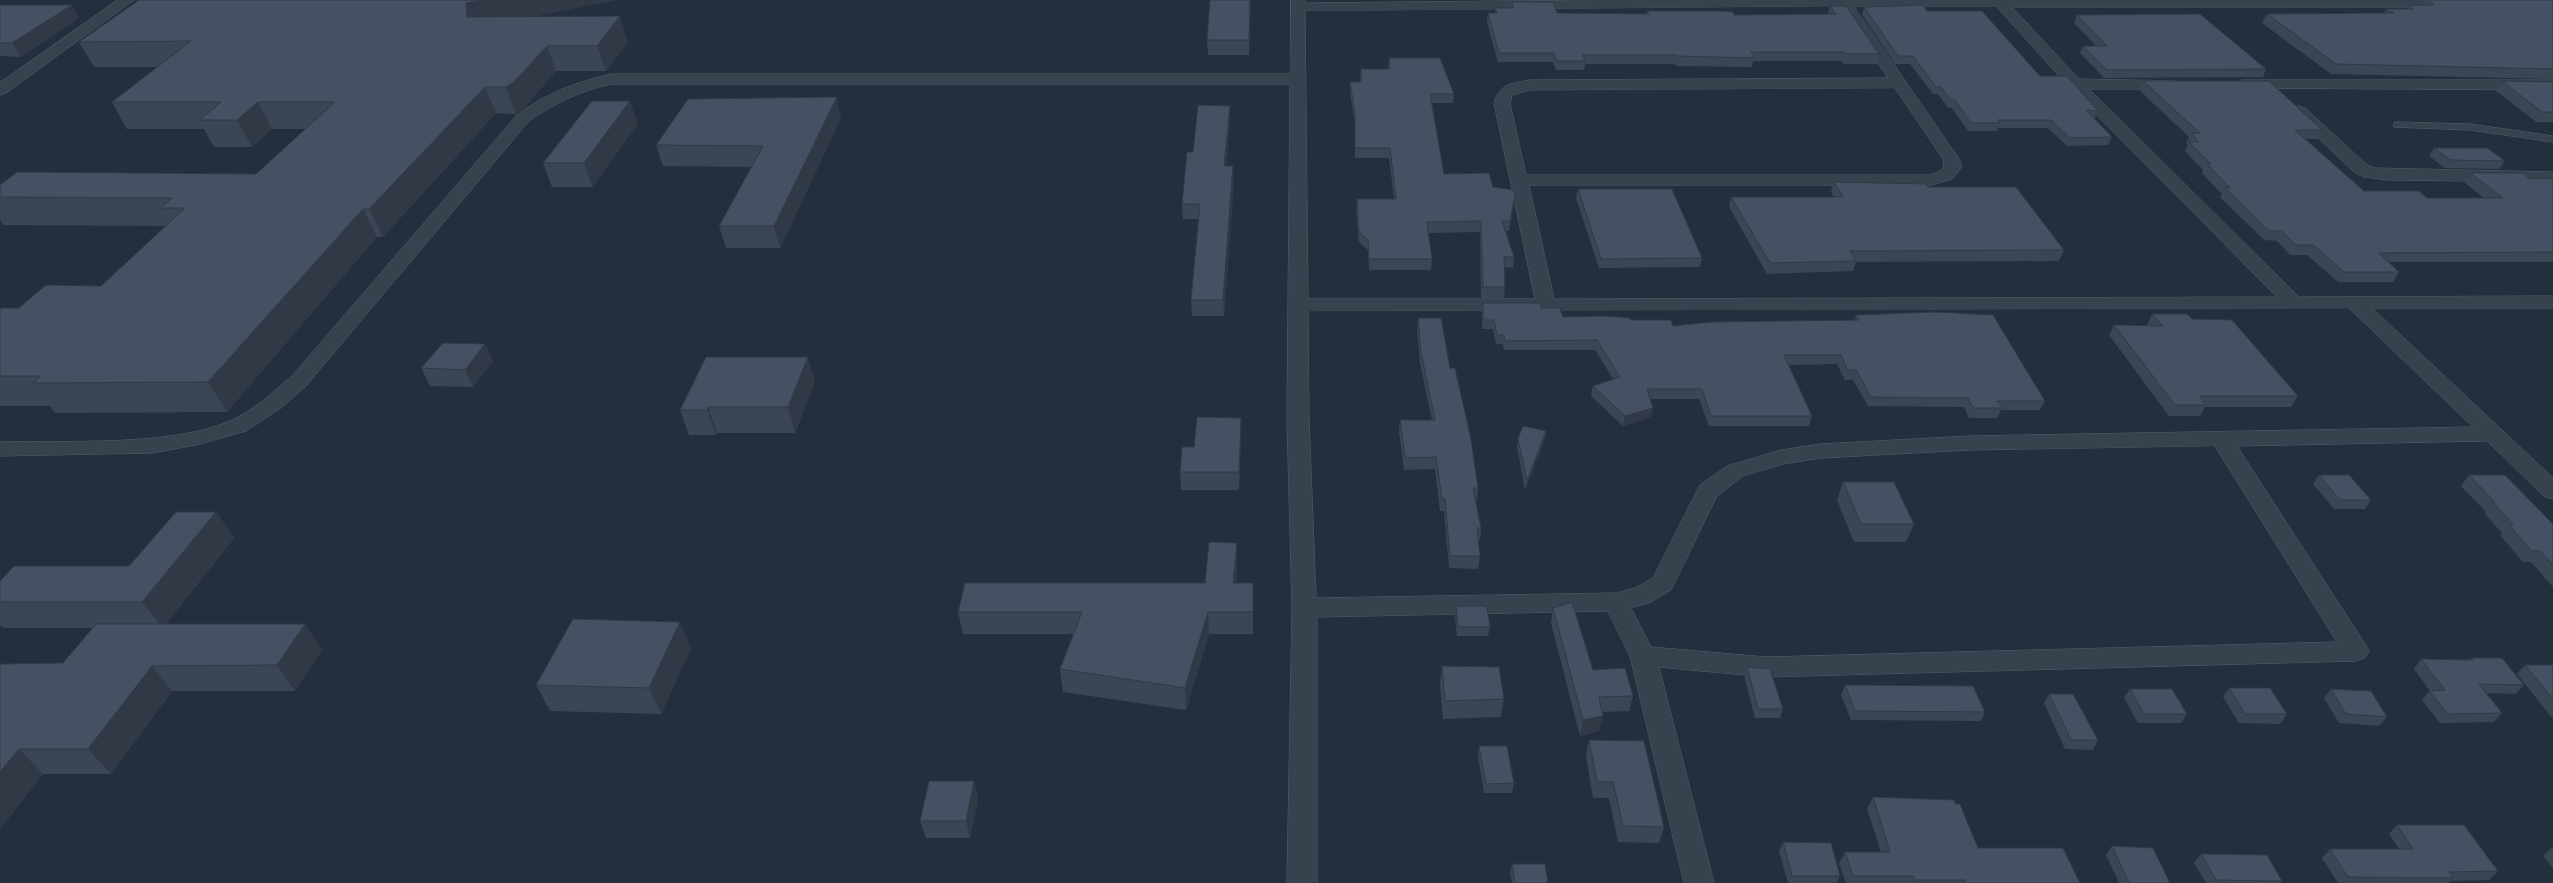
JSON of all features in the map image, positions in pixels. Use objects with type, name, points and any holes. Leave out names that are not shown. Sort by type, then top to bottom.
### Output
[{"type":"street","points":[[0,90],[127,0]]},
{"type":"street","points":[[1520,180],[1932,180],[1946,175],[1953,168],[1952,159],[1898,84],[1844,2]]},
{"type":"street","points":[[1302,883],[1304,608],[1298,418],[1298,3],[2469,3]]},
{"type":"street","points":[[2001,4],[2075,84],[2292,301]]},
{"type":"street","points":[[0,449],[152,446],[196,438],[238,426],[273,403],[299,381],[524,118],[539,105],[581,85],[610,79],[1298,79]]},
{"type":"street","points":[[1546,306],[1520,180],[1502,103],[1505,93],[1513,88],[1530,85],[1898,84]]},
{"type":"street","points":[[2075,84],[2184,84]]},
{"type":"street","points":[[2224,84],[2553,85]]},
{"type":"street","points":[[2270,85],[2360,168],[2370,172],[2388,175],[2553,177]]},
{"type":"street","points":[[1299,305],[1546,306],[2292,301],[2553,302]]},
{"type":"street","points":[[2354,302],[2553,491]]},
{"type":"street","points":[[1304,608],[1616,602],[1642,596],[1662,584],[1708,491],[1735,471],[1781,457],[1821,451],[1970,443],[2492,434]]},
{"type":"street","points":[[1643,656],[1766,667],[2356,651],[2222,439]]},
{"type":"street","points":[[1616,602],[1643,656],[1699,883]]},
{"type":"lane","points":[[2398,126],[2470,127],[2553,139]]},
{"type":"building","points":[[139,0],[483,0],[466,3],[467,17],[620,16],[597,46],[547,46],[514,82],[506,87],[485,87],[369,209],[363,209],[208,382],[33,383],[41,376],[0,376],[0,308],[19,308],[46,285],[101,286],[185,208],[161,208],[172,198],[0,197],[0,185],[17,172],[256,174],[335,102],[258,102],[237,120],[200,120],[221,102],[112,102],[191,41],[79,42]]},
{"type":"building","points":[[1210,0],[1250,0],[1249,40],[1207,40]]},
{"type":"building","points":[[2427,0],[2553,0],[2553,69],[2336,64],[2267,14],[2394,13],[2387,9],[2413,9],[2408,5],[2434,5]]},
{"type":"building","points":[[1512,2],[1553,2],[1557,13],[1649,14],[1647,11],[1721,11],[1733,12],[1734,15],[1836,14],[1830,6],[1846,6],[1879,54],[1846,54],[1844,52],[1751,52],[1754,58],[1677,55],[1583,55],[1585,61],[1557,61],[1554,53],[1499,53],[1488,13],[1497,13],[1495,8],[1513,8]]},
{"type":"building","points":[[0,5],[72,5],[12,43],[0,43]]},
{"type":"building","points":[[1923,5],[1927,11],[1982,11],[2040,76],[2067,76],[2098,111],[2086,110],[2112,137],[2070,138],[2051,120],[1997,120],[2000,123],[1971,123],[1955,100],[1951,100],[1941,87],[1936,87],[1913,56],[1898,56],[1864,7]]},
{"type":"building","points":[[2200,14],[2266,69],[2107,70],[2083,46],[2107,46],[2077,15]]},
{"type":"building","points":[[1389,58],[1440,58],[1454,94],[1430,94],[1444,174],[1489,173],[1493,187],[1514,190],[1515,195],[1510,221],[1502,221],[1514,257],[1504,257],[1505,287],[1483,287],[1481,221],[1427,222],[1432,259],[1369,259],[1368,240],[1359,232],[1357,199],[1396,199],[1390,148],[1355,148],[1355,114],[1350,82],[1361,82],[1361,69],[1390,69]]},
{"type":"building","points":[[2143,81],[2269,81],[2322,130],[2295,130],[2364,191],[2419,191],[2427,198],[2503,198],[2470,173],[2523,173],[2530,179],[2553,178],[2553,252],[2379,253],[2399,272],[2344,272],[2313,245],[2296,245],[2282,231],[2269,231],[2225,188],[2230,188],[2207,164],[2211,164],[2189,142],[2199,142],[2191,133],[2200,133]]},
{"type":"building","points":[[2502,81],[2553,82],[2553,112],[2542,112]]},
{"type":"building","points":[[837,97],[774,226],[719,226],[763,146],[656,145],[688,99]]},
{"type":"building","points":[[592,101],[630,101],[584,163],[543,163]]},
{"type":"building","points":[[1198,105],[1230,106],[1224,166],[1233,166],[1223,300],[1191,300],[1200,204],[1182,204],[1187,152],[1193,152]]},
{"type":"building","points":[[2434,148],[2487,148],[2505,161],[2450,160]]},
{"type":"building","points":[[1834,182],[1926,184],[1928,187],[2016,187],[2064,250],[1850,251],[1856,261],[1770,263],[1731,197],[1843,197]]},
{"type":"building","points":[[1578,189],[1672,189],[1702,258],[1601,259]]},
{"type":"building","points":[[1483,303],[1540,303],[1541,308],[1560,308],[1563,317],[1604,316],[1630,318],[1630,320],[1671,320],[1673,326],[1711,322],[1859,320],[1856,315],[1936,312],[1993,315],[2045,401],[1997,401],[2002,408],[1973,408],[1968,398],[1871,397],[1856,370],[1848,370],[1841,355],[1784,355],[1812,416],[1711,416],[1702,389],[1647,389],[1653,408],[1625,416],[1593,386],[1620,377],[1597,340],[1505,341],[1504,335],[1497,335],[1494,320],[1483,320]]},
{"type":"building","points":[[2152,314],[2187,314],[2192,319],[2232,320],[2298,396],[2201,396],[2200,397],[2206,405],[2175,405],[2114,325],[2163,326]]},
{"type":"building","points":[[1418,318],[1441,318],[1450,368],[1455,368],[1471,439],[1478,488],[1473,488],[1481,528],[1477,528],[1480,556],[1450,556],[1445,499],[1442,499],[1436,457],[1405,458],[1400,420],[1435,420],[1421,352]]},
{"type":"building","points":[[443,343],[485,344],[465,370],[421,368]]},
{"type":"building","points":[[706,357],[808,357],[788,407],[708,407],[707,410],[680,410]]},
{"type":"building","points":[[1197,417],[1241,418],[1239,472],[1180,472],[1182,447],[1194,447]]},
{"type":"building","points":[[1523,426],[1546,431],[1527,481],[1518,438]]},
{"type":"building","points":[[2319,475],[2349,475],[2371,500],[2340,500]]},
{"type":"building","points":[[2469,475],[2505,475],[2553,524],[2553,565],[2540,551],[2532,551],[2509,525],[2513,525],[2493,502],[2495,502]]},
{"type":"building","points":[[1843,482],[1894,482],[1914,524],[1861,524]]},
{"type":"building","points":[[176,512],[216,512],[142,602],[0,602],[0,581],[14,566],[129,566]]},
{"type":"building","points":[[1209,542],[1237,543],[1233,583],[1253,583],[1253,612],[1208,612],[1185,688],[1060,669],[1082,612],[958,612],[965,583],[1205,583]]},
{"type":"building","points":[[1572,602],[1593,670],[1625,668],[1633,696],[1599,697],[1603,716],[1583,720],[1553,608]]},
{"type":"building","points":[[1456,606],[1487,606],[1490,627],[1458,627]]},
{"type":"building","points":[[573,619],[680,622],[649,688],[536,685]]},
{"type":"building","points":[[96,624],[305,624],[277,665],[152,666],[88,749],[19,749],[0,772],[0,665],[63,663]]},
{"type":"building","points":[[2471,658],[2502,658],[2524,685],[2479,684],[2502,713],[2448,714],[2429,691],[2445,690],[2421,659],[2473,660]]},
{"type":"building","points":[[2525,665],[2553,665],[2553,699]]},
{"type":"building","points":[[1442,666],[1499,667],[1504,699],[1445,701]]},
{"type":"building","points":[[1747,667],[1770,669],[1783,709],[1758,709]]},
{"type":"building","points":[[1845,685],[1973,686],[1985,712],[1855,711]]},
{"type":"building","points":[[2229,688],[2270,688],[2287,714],[2245,714]]},
{"type":"building","points":[[2130,689],[2172,689],[2187,714],[2144,714]]},
{"type":"building","points":[[2331,689],[2371,691],[2387,717],[2346,714]]},
{"type":"building","points":[[2049,694],[2073,694],[2098,740],[2071,740]]},
{"type":"building","points":[[1589,740],[1644,741],[1664,827],[1623,826],[1613,782],[1597,782]]},
{"type":"building","points":[[1479,746],[1507,746],[1514,783],[1486,784]]},
{"type":"building","points":[[929,781],[974,781],[966,821],[920,821]]},
{"type":"building","points":[[1873,797],[1954,800],[1956,804],[1960,804],[1978,848],[2063,848],[2080,883],[1966,883],[1965,880],[1914,880],[1913,876],[1853,876],[1845,852],[1890,852]]},
{"type":"building","points":[[2397,825],[2464,825],[2498,871],[2449,872],[2453,878],[2348,877],[2330,849],[2413,849]]},
{"type":"building","points":[[1783,842],[1831,843],[1840,876],[1792,876]]},
{"type":"building","points":[[2112,846],[2153,848],[2170,883],[2129,883]]},
{"type":"building","points":[[2201,854],[2267,855],[2282,881],[2216,880]]},
{"type":"building","points":[[1512,864],[1545,864],[1548,883],[1515,883]]}]
